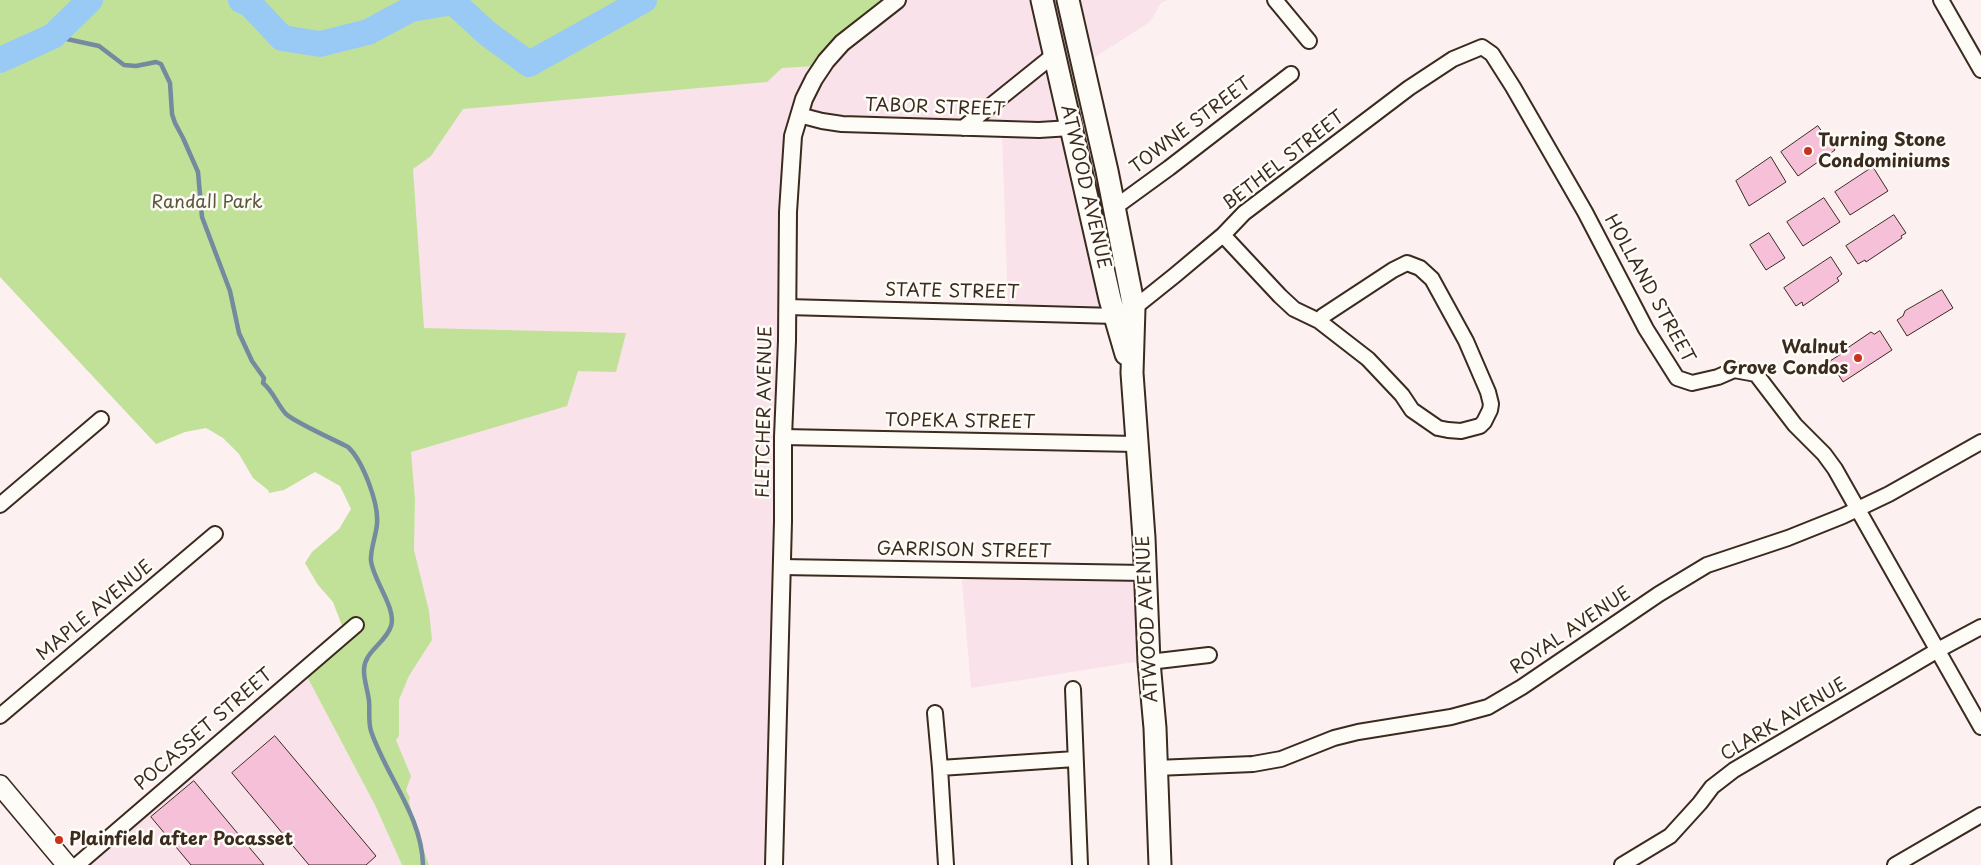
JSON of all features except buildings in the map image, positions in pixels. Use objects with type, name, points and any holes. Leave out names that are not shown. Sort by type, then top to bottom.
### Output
[{"type":"main road","name":"ATWOOD AVENUE","points":[[1042,0],[1071,128],[1125,312]]},
{"type":"main road","name":"ATWOOD AVENUE","points":[[1068,0],[1114,208],[1132,373],[1145,573],[1160,865]]},
{"type":"main road","points":[[0,785],[67,865]]},
{"type":"street","name":"FLETCHER AVENUE","points":[[774,865],[788,194],[792,136],[804,99],[826,61],[842,43],[897,0]]},
{"type":"street","points":[[1275,0],[1309,40]]},
{"type":"street","points":[[1942,0],[1981,70]]},
{"type":"street","name":"BETHEL STREET","points":[[1125,312],[1223,234],[1244,213],[1409,88],[1453,59],[1482,47]]},
{"type":"street","name":"HOLLAND STREET","points":[[1482,47],[1492,54],[1512,87],[1585,212],[1646,329],[1678,378],[1692,383],[1718,377],[1734,370],[1756,374],[1795,425],[1824,454],[1981,727]]},
{"type":"street","points":[[963,128],[1055,54]]},
{"type":"street","name":"TOWNE STREET","points":[[1114,208],[1170,168],[1291,74]]},
{"type":"street","name":"TABOR STREET","points":[[800,115],[822,122],[842,124],[1039,130],[1071,128]]},
{"type":"street","points":[[1223,234],[1294,309],[1319,321],[1368,360],[1402,395],[1412,410],[1438,428],[1461,430],[1480,426],[1484,422],[1490,410],[1488,392],[1466,341],[1432,279],[1420,268],[1407,263],[1393,270],[1322,316],[1319,321]]},
{"type":"street","name":"STATE STREET","points":[[787,307],[1125,312]]},
{"type":"street","points":[[0,505],[101,419]]},
{"type":"street","name":"TOPEKA STREET","points":[[783,437],[1136,444]]},
{"type":"street","name":"ROYAL AVENUE","points":[[1156,768],[1253,764],[1281,759],[1334,738],[1358,732],[1451,717],[1488,707],[1522,687],[1659,594],[1707,564],[1829,523],[1888,494],[1981,442]]},
{"type":"street","name":"MAPLE AVENUE","points":[[0,716],[215,534]]},
{"type":"street","name":"GARRISON STREET","points":[[781,566],[1145,573]]},
{"type":"street","name":"POCASSET STREET","points":[[77,865],[356,625]]},
{"type":"street","name":"CLARK AVENUE","points":[[1622,865],[1670,836],[1712,787],[1734,770],[1938,650],[1981,627]]},
{"type":"street","points":[[1149,662],[1209,656]]},
{"type":"street","points":[[1073,689],[1080,865]]},
{"type":"street","points":[[935,713],[946,865]]},
{"type":"street","points":[[940,768],[1075,759]]},
{"type":"street","points":[[1896,865],[1981,816]]},
{"type":"shaded area","points":[[894,0],[1168,0],[1161,3],[1150,22],[1064,77],[1112,312],[1008,308],[1002,135],[797,118],[773,865],[429,865],[418,836],[409,801],[410,798],[406,790],[410,776],[396,740],[399,736],[399,700],[409,676],[432,640],[414,550],[415,499],[410,445],[415,332],[374,185],[431,156],[460,111],[478,98],[672,74],[818,66]]},
{"type":"shaded area","points":[[961,571],[1143,573],[1147,660],[971,688]]},
{"type":"shaded area","points":[[303,669],[375,805],[402,865],[75,865]]},
{"type":"green space","name":"Randall Park","points":[[0,0],[894,0],[817,66],[782,68],[767,82],[463,109],[431,156],[413,169],[424,328],[626,333],[616,372],[578,371],[567,406],[411,452],[415,499],[414,550],[429,611],[432,640],[409,676],[399,700],[399,736],[396,740],[411,776],[406,790],[410,798],[409,801],[418,836],[429,865],[402,865],[375,805],[303,669],[344,631],[333,602],[318,585],[305,563],[312,552],[339,529],[351,509],[340,486],[315,472],[284,490],[269,493],[268,490],[253,478],[239,454],[223,438],[206,428],[185,432],[156,444],[0,277]]},
{"type":"waterway","points":[[0,60],[53,36],[90,0]]},
{"type":"waterway","points":[[241,0],[250,4],[282,38],[320,44],[368,32],[411,9],[453,2],[488,34],[529,64],[644,0]]},
{"type":"waterway","points":[[53,36],[99,46],[124,65],[136,66],[156,62],[161,64],[170,83],[172,114],[175,123],[198,172],[202,217],[230,291],[239,333],[252,361],[264,378],[263,383],[286,414],[307,427],[348,447],[359,462],[369,483],[377,516],[371,561],[391,611],[392,619],[385,638],[367,658],[365,664],[364,675],[369,701],[369,720],[378,748],[417,830],[423,865]]},
{"type":"place","name":"Turning Stone Condominiums","points":[[1808,151]]},
{"type":"place","name":"Walnut Grove Condos","points":[[1858,358]]},
{"type":"place","name":"Plainfield after Pocasset","points":[[59,840]]}]
